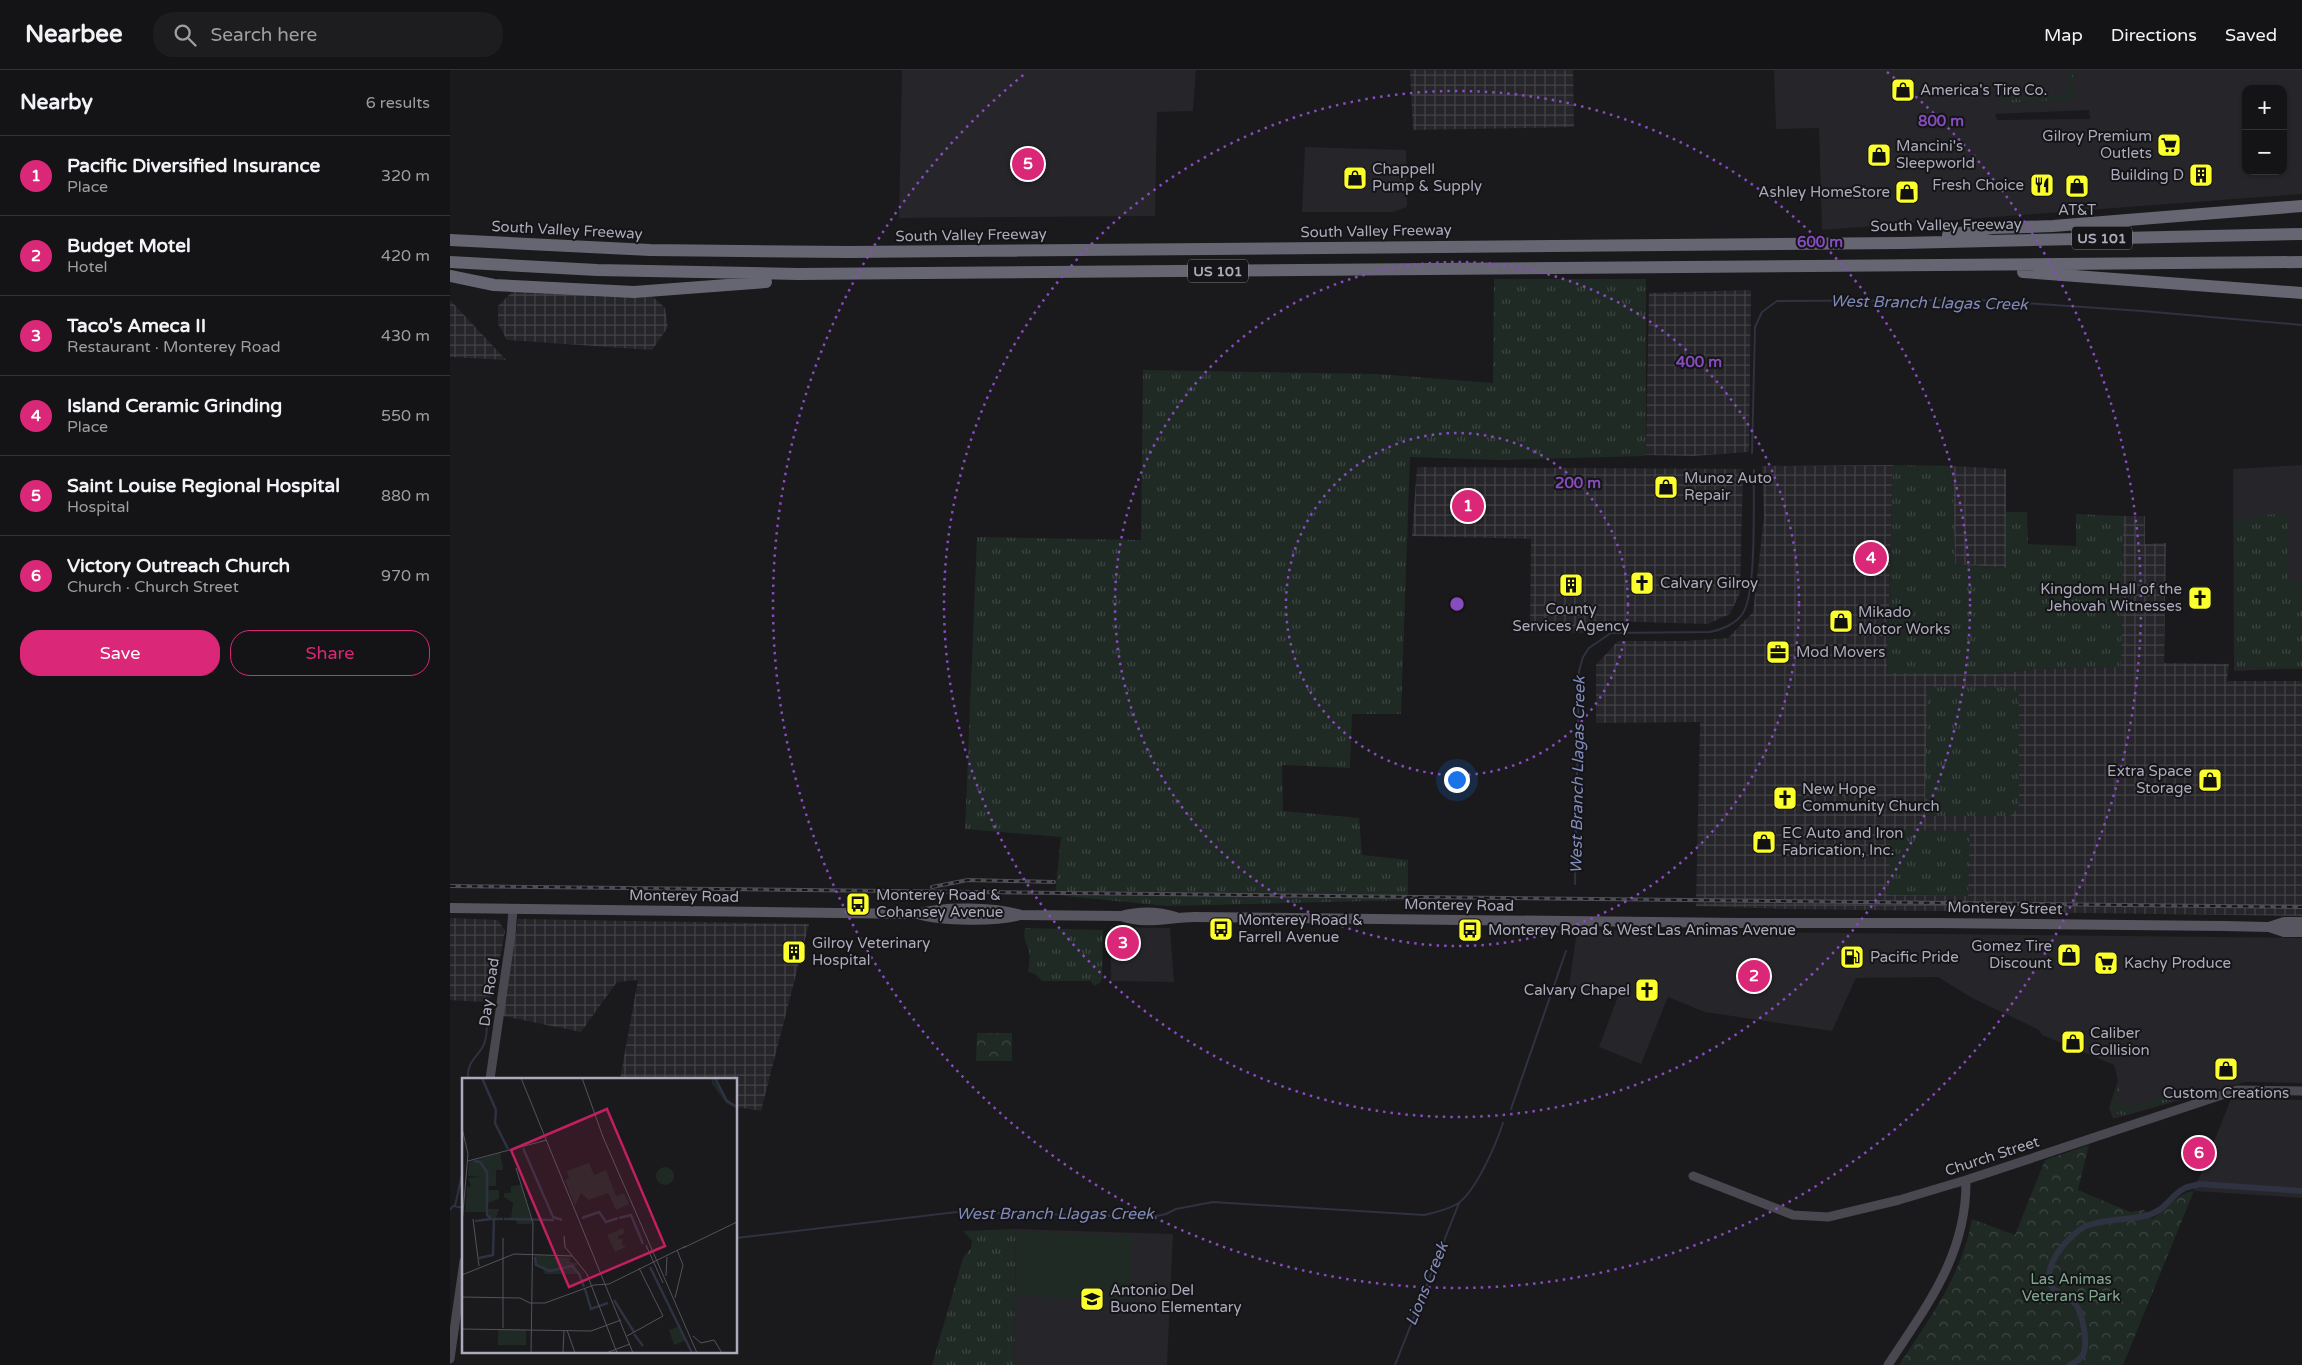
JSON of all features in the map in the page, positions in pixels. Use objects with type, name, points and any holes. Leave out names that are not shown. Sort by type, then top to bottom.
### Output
[{"type":"highway","points":[[1901,243],[1992,228],[2052,226],[2302,206]]},
{"type":"highway","name":"South Valley Freeway","points":[[450,240],[606,248],[748,252],[1901,243],[2302,234]]},
{"type":"highway","name":"US 101","points":[[450,262],[678,272],[896,274],[2302,262]]},
{"type":"highway","points":[[1986,265],[2012,271],[2302,293]]},
{"type":"highway","points":[[450,276],[494,285],[634,292],[896,274]]},
{"type":"main road","name":"Monterey Road","points":[[450,908],[917,914],[932,910],[1006,910],[1021,915],[1121,916],[1136,912],[1161,912],[1177,917],[1741,923]]},
{"type":"main road","name":"Monterey Street","points":[[1741,923],[1937,922],[2269,927],[2284,932],[2302,932]]},
{"type":"main road","name":"Monterey Street","points":[[2269,927],[2284,922],[2302,922]]},
{"type":"street","name":"Day Road","points":[[490,1078],[512,935],[513,909]]},
{"type":"street","name":"Church Street","points":[[1693,1176],[1782,1212],[1803,1217],[1828,1217],[1845,1214],[1966,1180],[2237,1090],[2302,1091]]},
{"type":"street","points":[[1888,1365],[1939,1286],[1952,1259],[1961,1229],[1966,1180]]},
{"type":"street","points":[[450,1359],[462,1276]]},
{"type":"shaded area","points":[[902,70],[1196,70],[1193,111],[1157,112],[1155,216],[899,218]]},
{"type":"shaded area","points":[[1410,70],[1573,70],[1574,127],[1413,130]]},
{"type":"shaded area","points":[[1774,70],[2302,70],[2302,194],[1822,230],[1819,128],[1776,129]],"holes":[[[2089,110],[2090,119],[1997,120],[1995,114]]]},
{"type":"shaded area","name":"Chappell Pump & Supply","points":[[1305,147],[1406,150],[1407,207],[1393,212],[1302,212]]},
{"type":"shaded area","points":[[1751,290],[1749,452],[1693,456],[1646,455],[1649,293]]},
{"type":"shaded area","points":[[513,291],[652,296],[665,308],[668,327],[652,350],[507,340],[498,324],[498,306]]},
{"type":"shaded area","points":[[450,300],[506,360],[450,357]]},
{"type":"shaded area","points":[[1893,465],[1887,672],[1998,674],[2034,669],[2121,667],[2123,516],[2145,516],[2145,544],[2166,543],[2164,663],[2229,664],[2227,681],[2302,681],[2302,916],[1696,906],[1700,722],[1596,723],[1596,665],[1618,641],[1685,641],[1728,638],[1753,612],[1764,517],[1762,466]]},
{"type":"shaded area","points":[[2302,465],[2302,668],[2234,671],[2233,469]]},
{"type":"shaded area","points":[[1952,466],[2006,469],[2006,568],[1955,564]]},
{"type":"shaded area","points":[[1417,467],[1743,469],[1740,593],[1730,614],[1708,624],[1606,621],[1585,633],[1530,631],[1531,539],[1412,536]]},
{"type":"shaded area","points":[[450,918],[498,920],[505,931],[493,995],[484,1002],[450,1000]]},
{"type":"shaded area","points":[[518,919],[809,924],[761,1111],[738,1107],[738,1078],[620,1078],[638,980],[617,982],[581,1032],[503,1016]]},
{"type":"shaded area","points":[[1110,927],[1170,928],[1174,982],[1111,981]]},
{"type":"shaded area","points":[[1577,930],[2302,938],[2302,1083],[2245,1082],[2113,1119],[2109,1108],[2118,1080],[2114,1065],[2042,1035],[2039,1030],[1972,998],[1938,977],[1856,978],[1832,1031],[1705,1012],[1668,997],[1641,1064],[1599,1047],[1620,991],[1584,993],[1569,987]]},
{"type":"shaded area","points":[[2231,1099],[2302,1100],[2302,1198],[2194,1191]]},
{"type":"shaded area","name":"Antonio Del Buono Elementary","points":[[1016,1229],[1173,1234],[1167,1365],[1014,1365]]},
{"type":"green space","points":[[2070,72],[2073,72],[2073,99],[2000,103],[2000,97],[2066,95],[2066,88],[2070,89]]},
{"type":"green space","points":[[1494,279],[1646,279],[1646,456],[1501,460],[1410,457],[1401,714],[1352,714],[1350,768],[1282,765],[1283,811],[1359,818],[1362,855],[1408,860],[1408,900],[1167,906],[1055,895],[1061,837],[965,829],[977,537],[1141,540],[1143,370],[1378,374],[1493,383]]},
{"type":"green space","points":[[1893,465],[1952,466],[1955,564],[2006,568],[2006,512],[2027,512],[2028,544],[2076,546],[2076,514],[2123,516],[2121,667],[2034,669],[1998,674],[1887,673]]},
{"type":"green space","points":[[2288,514],[2288,593],[2302,594],[2302,669],[2236,668],[2235,522],[2251,522],[2254,515]]},
{"type":"green space","points":[[2288,581],[2302,581],[2302,594],[2288,594]]},
{"type":"green space","points":[[1927,687],[2009,687],[2019,693],[2019,807],[2010,816],[1925,816]]},
{"type":"green space","points":[[1890,830],[1970,831],[1968,896],[1889,895]]},
{"type":"green space","points":[[1025,928],[1103,930],[1102,978],[1100,983],[1094,986],[1091,981],[1042,981],[1035,974],[1028,972],[1030,960],[1024,934]]},
{"type":"green space","points":[[977,1033],[1012,1033],[1012,1061],[976,1061]]},
{"type":"green space","points":[[2120,1081],[2124,1085],[2120,1087],[2117,1102],[2127,1107],[2136,1106],[2189,1087],[2200,1088],[2203,1091],[2123,1115],[2115,1113],[2112,1105]]},
{"type":"green space","name":"Las Animas Veterans Park","points":[[2089,1145],[2078,1190],[2130,1212],[2144,1210],[2152,1219],[2177,1198],[2194,1191],[2123,1365],[1899,1365],[1933,1313],[1953,1277],[1961,1259],[1972,1219],[2015,1235],[2045,1160]]},
{"type":"green space","points":[[1016,1229],[1014,1365],[932,1365],[963,1258],[971,1248],[972,1241],[963,1231]]},
{"type":"green space","points":[[1017,1231],[1132,1236],[1131,1299],[1016,1296]]},
{"type":"waterway","name":"West Branch Llagas Creek","points":[[1752,453],[1755,327],[1762,312],[1777,301],[1978,300],[2142,311],[2302,325]]},
{"type":"waterway","name":"West Branch Llagas Creek","points":[[1575,884],[1579,671],[1583,657],[1589,648],[1611,633],[1710,632],[1729,626],[1740,617],[1747,602],[1752,566],[1754,470]]},
{"type":"waterway","name":"West Branch Llagas Creek","points":[[1511,1109],[1566,951]]},
{"type":"waterway","points":[[468,1078],[469,1067],[481,1050],[486,1036],[485,997]]},
{"type":"waterway","name":"West Branch Llagas Creek","points":[[738,1238],[957,1212],[1152,1217],[1166,1214],[1176,1209],[1213,1202],[1424,1215],[1449,1208],[1464,1198],[1478,1179],[1496,1143],[1503,1123]]},
{"type":"waterway","points":[[455,1206],[462,1174]]},
{"type":"waterway","points":[[2070,1365],[2080,1359],[2084,1352],[2083,1323],[2076,1305],[2057,1292],[2052,1287],[2049,1279],[2053,1261],[2066,1242],[2074,1235],[2089,1225],[2096,1223],[2152,1214],[2163,1207],[2180,1191],[2199,1184],[2302,1191]]},
{"type":"waterway","name":"Lions Creek","points":[[1395,1365],[1459,1203]]},
{"type":"waterway","name":"West Branch Llagas Creek","points":[[450,1210],[453,1206],[462,1208]]},
{"type":"railway","points":[[932,887],[968,880],[1054,882]]},
{"type":"railway","points":[[450,886],[2302,907]]},
{"type":"place","name":"America's Tire Co.","points":[[1903,90]]},
{"type":"place","name":"Gilroy Premium Outlets","points":[[2169,145]]},
{"type":"place","name":"Mancini's Sleepworld","points":[[1879,155]]},
{"type":"place","name":"Saint Louise Regional Hospital","points":[[1028,164]]},
{"type":"place","name":"Building D","points":[[2201,175]]},
{"type":"place","name":"Chappell Pump & Supply","points":[[1355,178]]},
{"type":"place","name":"Fresh Choice","points":[[2042,185]]},
{"type":"place","name":"AT&T","points":[[2077,186]]},
{"type":"place","name":"Ashley HomeStore","points":[[1907,192]]},
{"type":"place","name":"Munoz Auto Repair","points":[[1666,487]]},
{"type":"place","name":"Pacific Diversified Insurance","points":[[1468,506]]},
{"type":"place","name":"Island Ceramic Grinding","points":[[1871,558]]},
{"type":"place","name":"Calvary Gilroy","points":[[1642,583]]},
{"type":"place","name":"County Services Agency","points":[[1571,585]]},
{"type":"place","name":"Kingdom Hall of the Jehovah Witnesses","points":[[2200,598]]},
{"type":"place","name":"Mikado Motor Works","points":[[1841,621]]},
{"type":"place","name":"Mod Movers","points":[[1778,652]]},
{"type":"place","name":"Extra Space Storage","points":[[2210,780]]},
{"type":"place","name":"New Hope Community Church","points":[[1785,798]]},
{"type":"place","name":"EC Auto and Iron Fabrication, Inc.","points":[[1764,842]]},
{"type":"place","name":"Monterey Road & Cohansey Avenue","points":[[858,904]]},
{"type":"place","name":"Monterey Road & Farrell Avenue","points":[[1221,929]]},
{"type":"place","name":"Monterey Road & West Las Animas Avenue","points":[[1470,930]]},
{"type":"place","name":"Taco's Ameca II","points":[[1123,943]]},
{"type":"place","name":"Gilroy Veterinary Hospital","points":[[794,952]]},
{"type":"place","name":"Gomez Tire Discount","points":[[2069,955]]},
{"type":"place","name":"Pacific Pride","points":[[1852,957]]},
{"type":"place","name":"Kachy Produce","points":[[2106,963]]},
{"type":"place","name":"Budget Motel","points":[[1754,976]]},
{"type":"place","name":"Calvary Chapel","points":[[1647,990]]},
{"type":"place","name":"Caliber Collision","points":[[2073,1042]]},
{"type":"place","name":"Custom Creations","points":[[2226,1069]]},
{"type":"place","name":"Victory Outreach Church","points":[[2199,1153]]},
{"type":"place","name":"Antonio Del Buono Elementary","points":[[1092,1299]]}]
